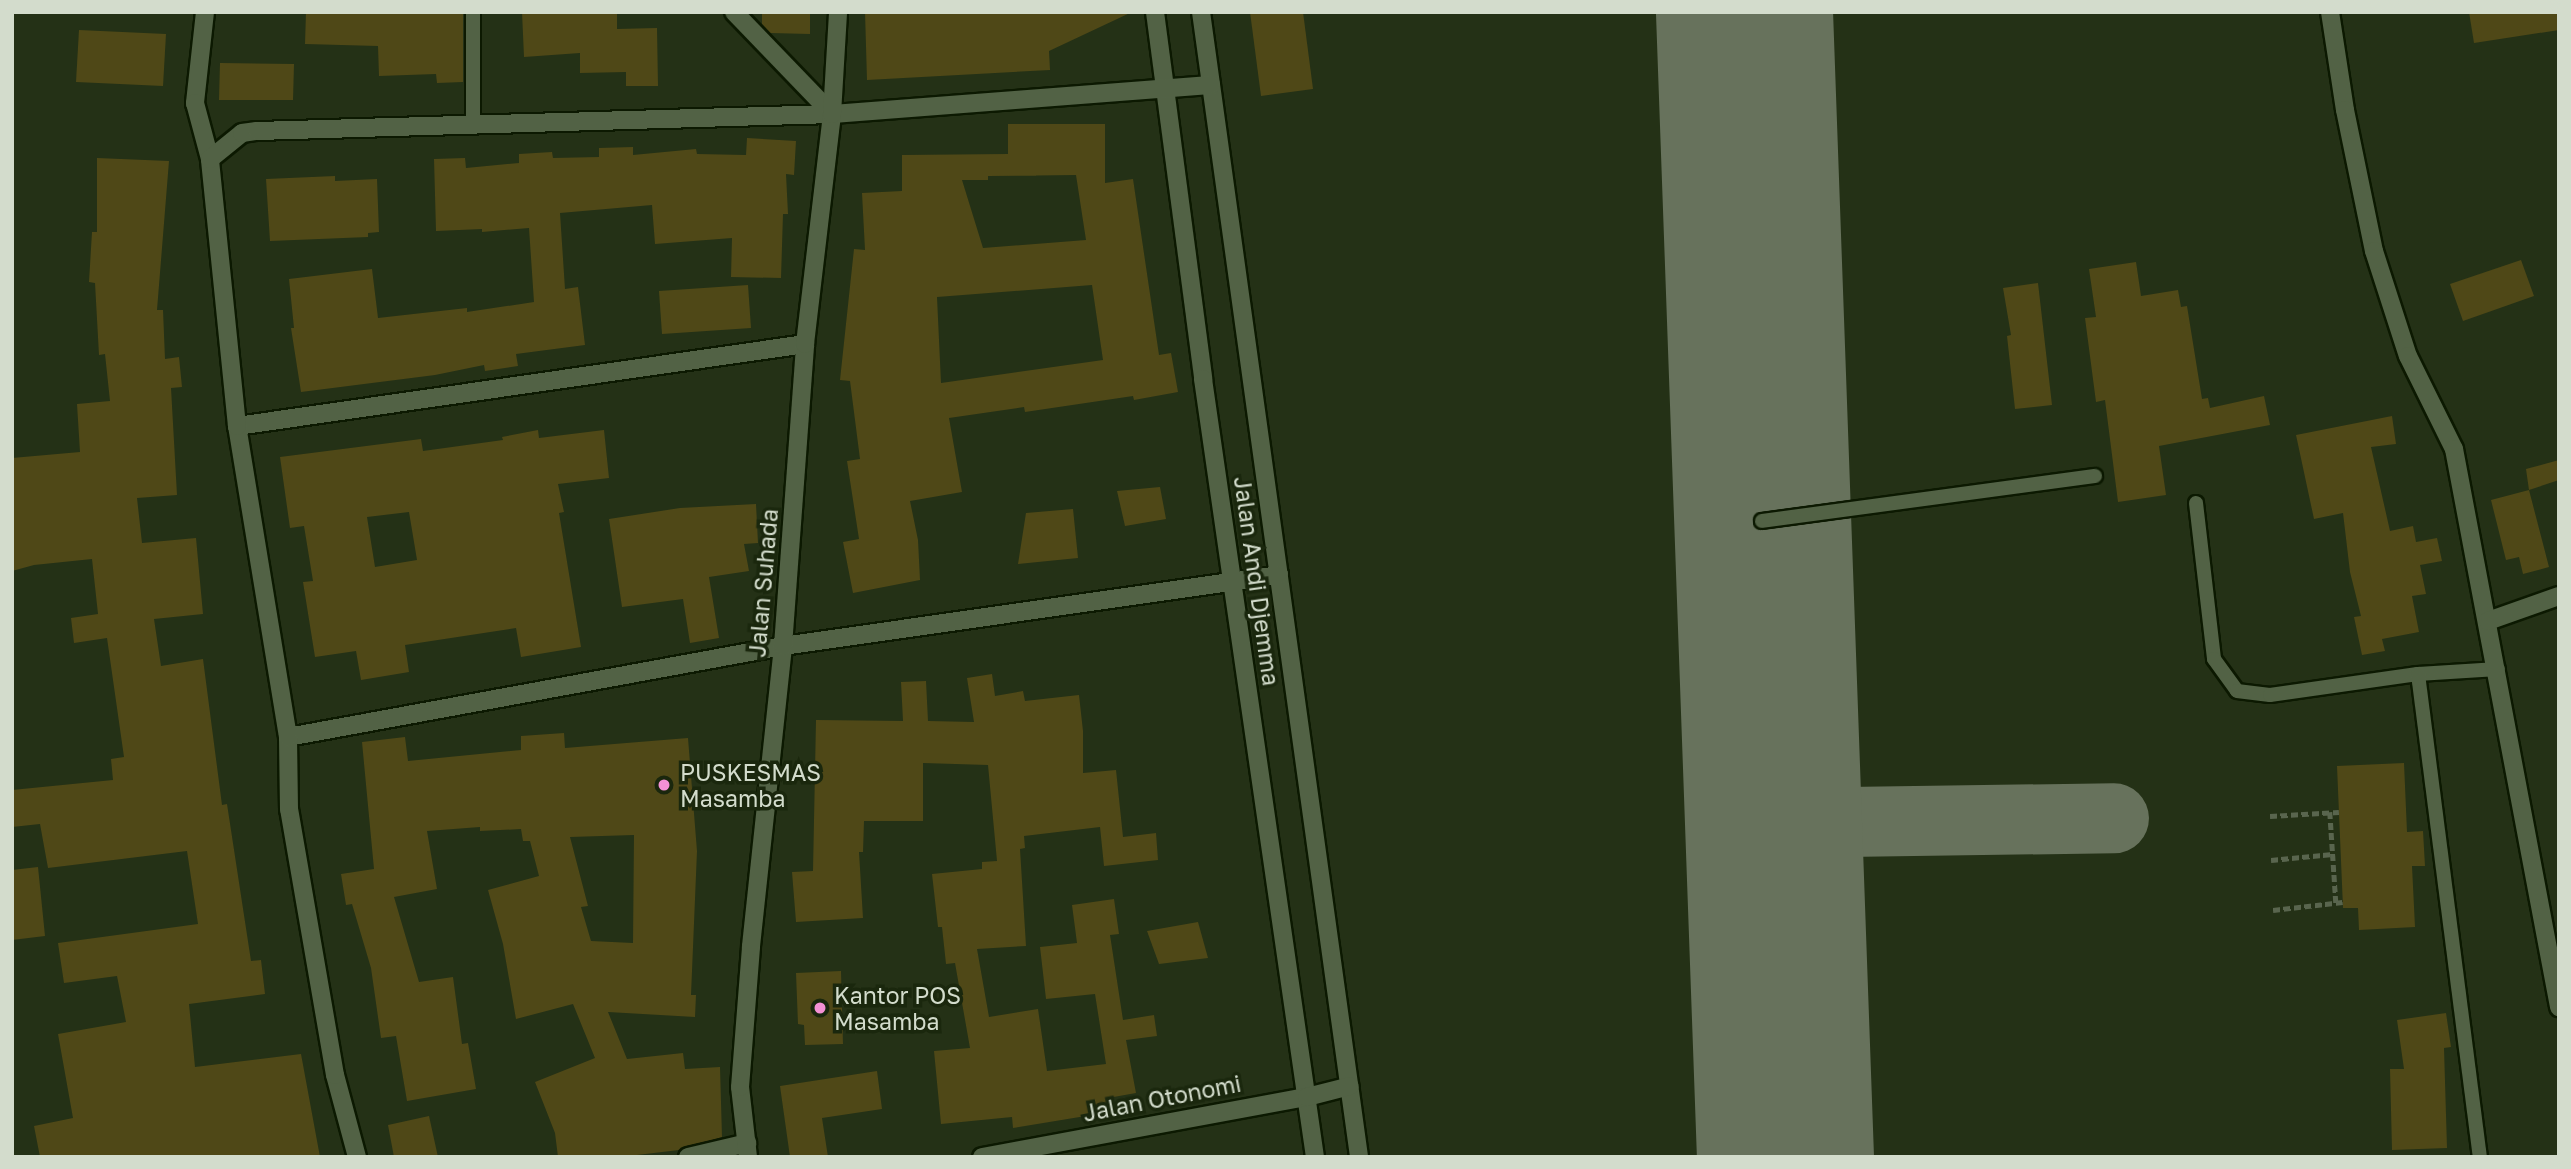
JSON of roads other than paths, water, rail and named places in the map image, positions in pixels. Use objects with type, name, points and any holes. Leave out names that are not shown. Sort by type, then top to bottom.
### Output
[{"type":"street","points":[[205,12],[195,103],[210,159],[237,426],[288,737],[289,809],[335,1075],[357,1157]]},
{"type":"street","points":[[734,12],[832,114]]},
{"type":"street","name":"Jalan Suhada","points":[[748,1150],[740,1087],[751,946],[783,646],[805,344],[832,114],[838,12]]},
{"type":"street","name":"Jalan Andi Djemma","points":[[1155,12],[1232,582],[1315,1157]]},
{"type":"street","name":"Jalan Andi Djemma","points":[[1201,12],[1360,1157]]},
{"type":"street","points":[[2330,12],[2345,110],[2374,251],[2408,356],[2454,449],[2498,669],[2559,1007]]},
{"type":"street","points":[[210,159],[242,133],[257,131],[832,114],[1211,85]]},
{"type":"street","points":[[237,426],[805,344]]},
{"type":"street","points":[[288,737],[783,646],[1279,575]]},
{"type":"street","points":[[2488,621],[2559,596]]},
{"type":"street","name":"Jalan Otonomi","points":[[982,1157],[1028,1153],[1350,1086]]},
{"type":"street","points":[[688,1157],[748,1150]]},
{"type":"lane","points":[[473,12],[473,126]]},
{"type":"lane","points":[[1762,521],[2095,476]]},
{"type":"lane","points":[[2196,503],[2214,659],[2237,691],[2270,695],[2418,674],[2498,669]]},
{"type":"lane","points":[[2418,674],[2480,1157]]},
{"type":"place","name":"PUSKESMAS Masamba","points":[[664,785]]},
{"type":"place","name":"Kantor POS Masamba","points":[[820,1008]]}]
